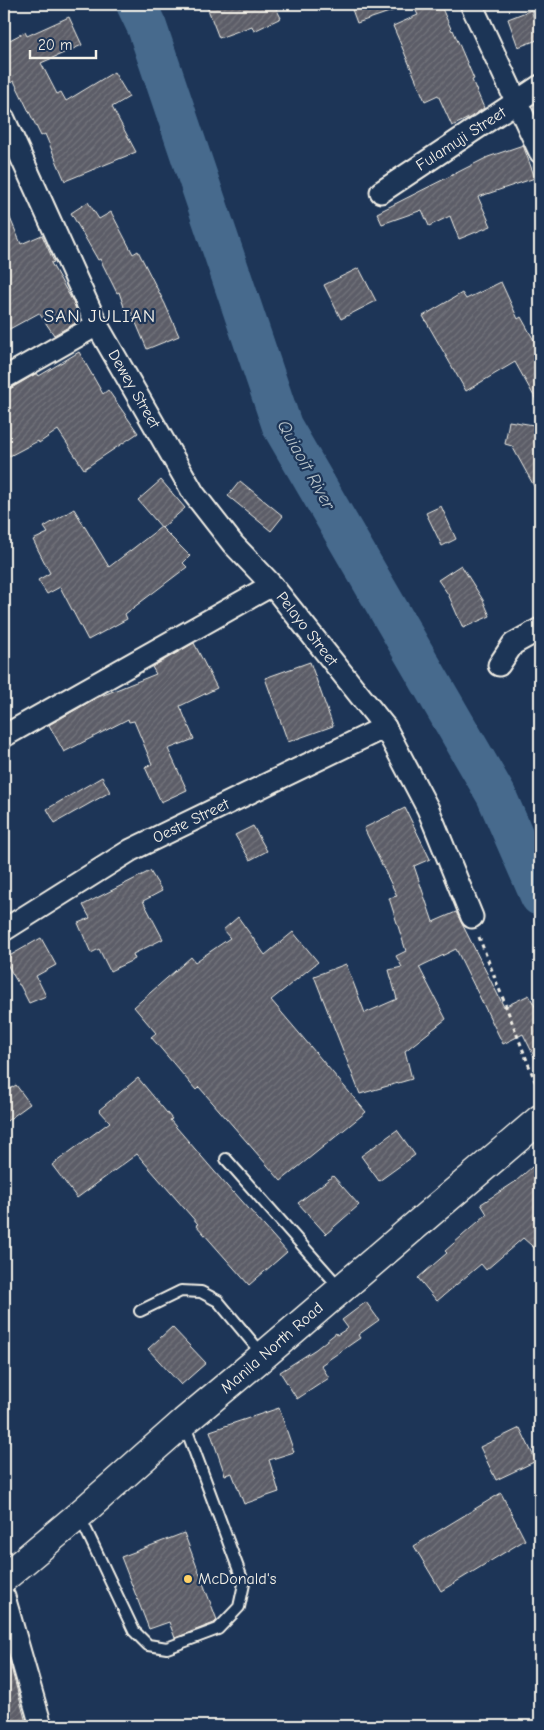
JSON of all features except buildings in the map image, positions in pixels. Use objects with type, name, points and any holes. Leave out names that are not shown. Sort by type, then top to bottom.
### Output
[{"type":"highway","name":"Manila North Road","points":[[4,1578],[540,1119]]},
{"type":"street","points":[[471,4],[540,152]]},
{"type":"street","name":"Fulamuji Street","points":[[381,192],[540,86]]},
{"type":"street","name":"Dewey Street","points":[[5,124],[97,325],[194,494],[233,544],[272,585]]},
{"type":"street","points":[[4,378],[97,325]]},
{"type":"street","name":"Pelayo Street","points":[[4,736],[272,585],[385,727],[428,808],[472,918]]},
{"type":"street","points":[[499,665],[513,644],[540,629]]},
{"type":"street","name":"Oeste Street","points":[[4,930],[131,850],[385,727]]},
{"type":"street","points":[[4,1597],[41,1726]]},
{"type":"lane","points":[[226,1159],[340,1289]]},
{"type":"lane","points":[[140,1311],[181,1291],[201,1292],[218,1301],[263,1356]]},
{"type":"lane","points":[[79,1515],[134,1631],[148,1645],[167,1648],[218,1629],[238,1607],[244,1584],[184,1422]]},
{"type":"path","points":[[472,918],[540,1094]]},
{"type":"waterway","name":"Quiaoit River","points":[[136,4],[147,27],[282,426],[496,795],[540,896]]},
{"type":"place","name":"McDonald's","points":[[188,1579]]},
{"type":"district","name":"SAN JULIAN","points":[[100,316]]}]
